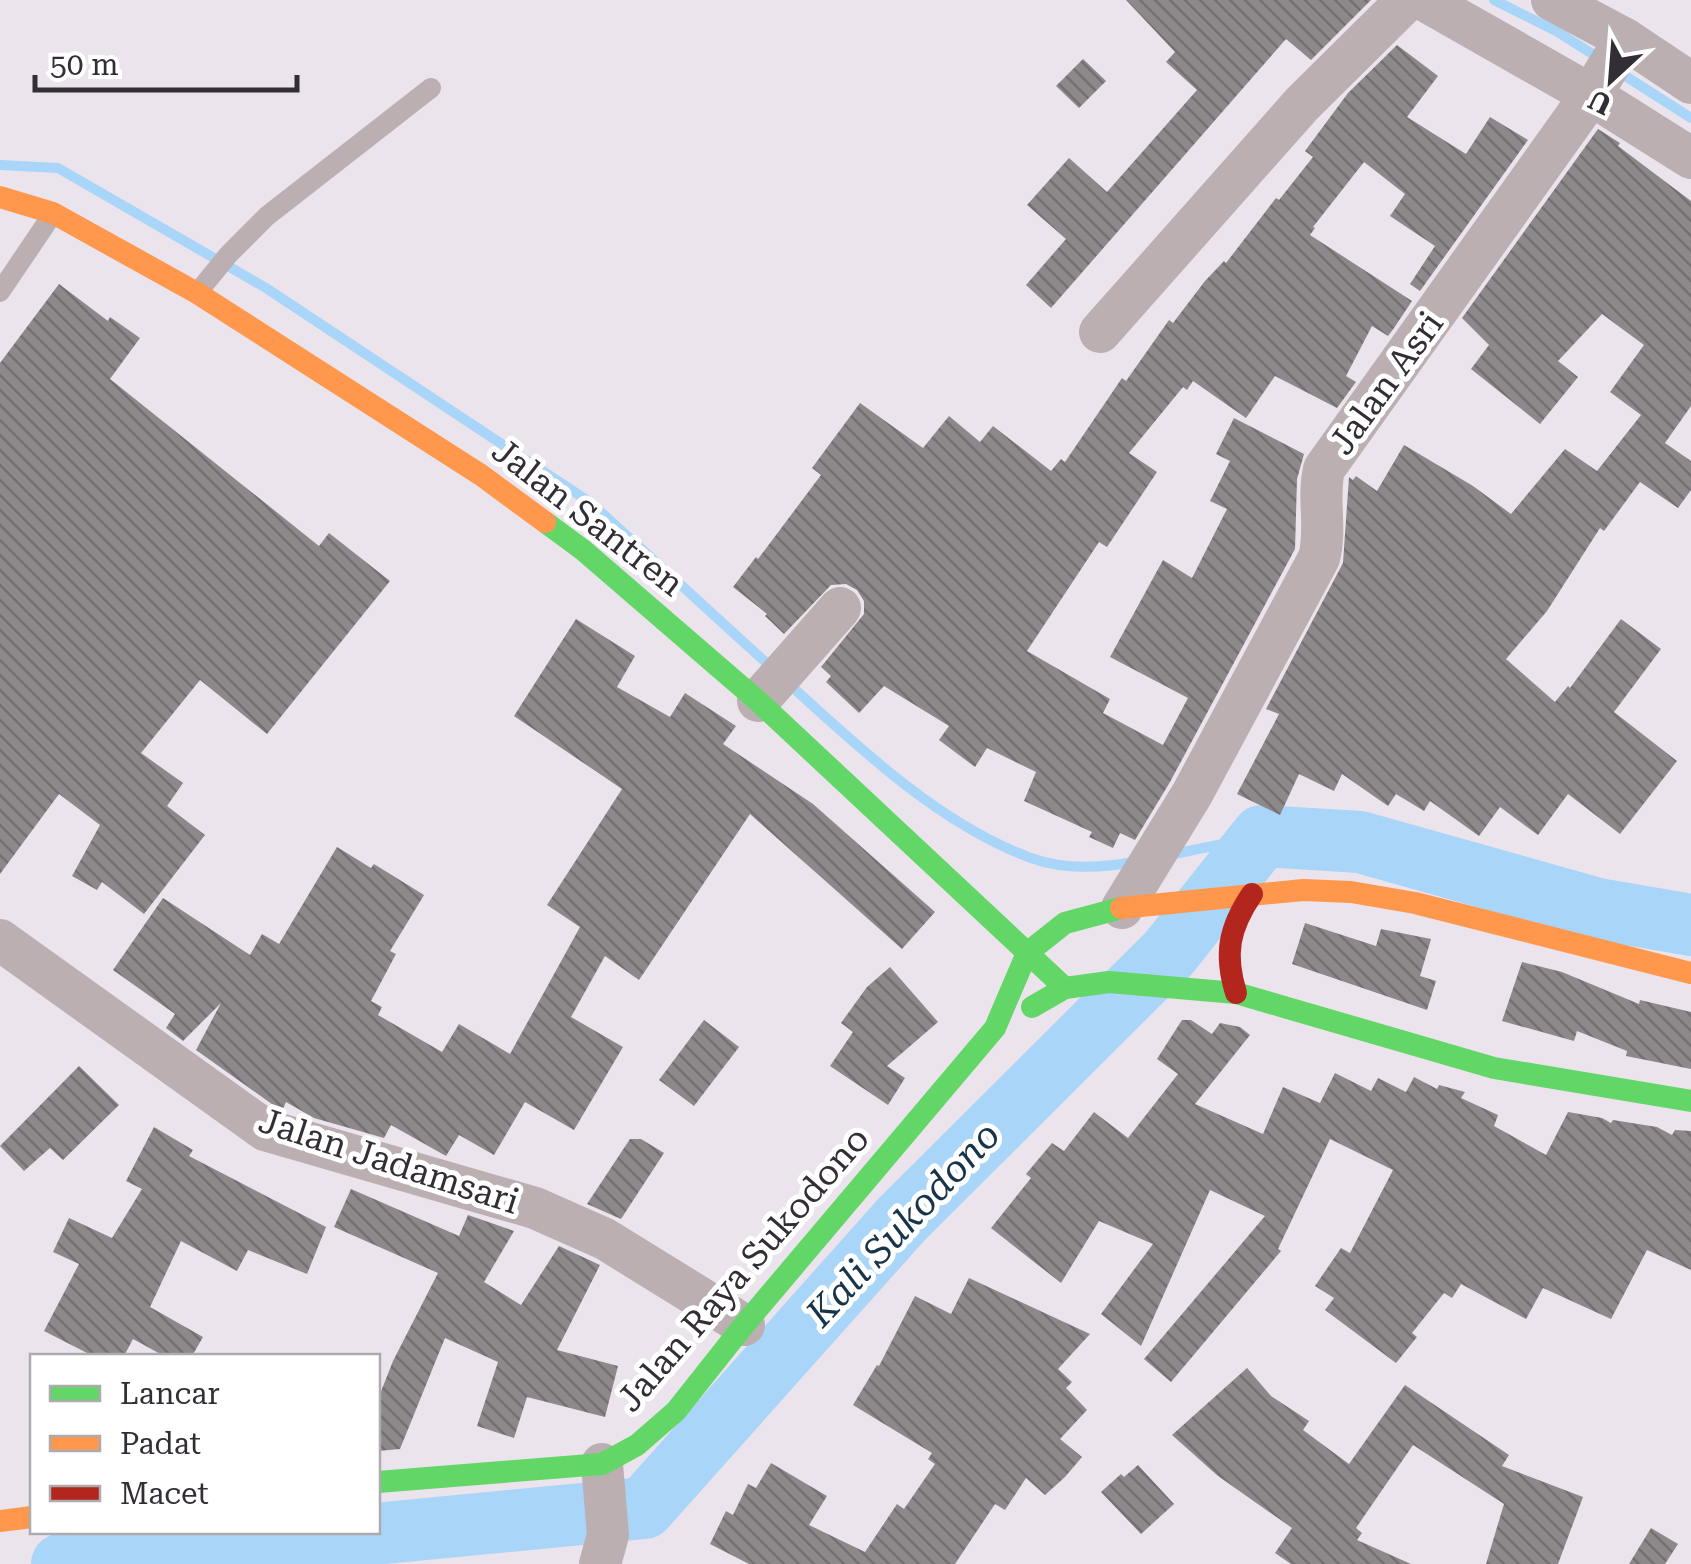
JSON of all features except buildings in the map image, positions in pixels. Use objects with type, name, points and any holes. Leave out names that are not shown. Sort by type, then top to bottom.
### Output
[{"type":"main road","name":"Jalan Santren","points":[[0,197],[53,213],[202,287],[480,475],[772,685],[1065,988]]},
{"type":"main road","name":"Jalan Raya Sukodono","points":[[380,1482],[603,1474],[676,1411],[995,1028],[1027,953],[1065,923],[1144,884],[1223,899],[1303,890],[1351,892],[1415,903],[1691,973]]},
{"type":"main road","points":[[1226,992],[1227,943],[1234,918],[1252,894]]},
{"type":"main road","name":"Jalan Raya Sukodono","points":[[995,1028],[1065,988],[1109,982],[1226,992],[1494,1068],[1691,1101]]},
{"type":"main road","points":[[0,1521],[30,1518]]},
{"type":"street","points":[[1100,332],[1302,104],[1407,0]]},
{"type":"street","points":[[1424,0],[1594,90],[1691,158]]},
{"type":"street","points":[[1552,0],[1691,84]]},
{"type":"street","name":"Jalan Asri","points":[[1144,884],[1319,558],[1324,538],[1318,492],[1324,469],[1594,90],[1622,43]]},
{"type":"street","points":[[772,685],[840,608]]},
{"type":"street","name":"Jalan Jadamsari","points":[[0,940],[264,1130],[535,1208],[605,1239],[744,1325]]},
{"type":"street","points":[[603,1474],[604,1549]]},
{"type":"lane","points":[[202,287],[228,254],[267,216],[431,88]]},
{"type":"lane","points":[[0,292],[53,213]]},
{"type":"waterway","points":[[1494,0],[1556,31],[1602,60]]},
{"type":"waterway","points":[[1616,70],[1691,118]]},
{"type":"waterway","points":[[0,165],[58,168],[266,288],[591,503],[773,669]]},
{"type":"waterway","points":[[789,684],[902,783],[998,844],[1057,865],[1098,866],[1138,861]]},
{"type":"waterway","points":[[1169,855],[1262,836]]},
{"type":"waterway","name":"Kali Sukodono","points":[[380,1533],[644,1508],[902,1219],[1169,953],[1262,836],[1360,842],[1598,909],[1691,925]]},
{"type":"waterway","name":"Kali Sukodono","points":[[62,1564],[374,1534]]},
{"type":"traffic: fast","points":[[545,522],[583,550],[758,701],[1065,988]]},
{"type":"traffic: fast","points":[[380,1482],[602,1464],[637,1445],[676,1411],[995,1028],[1027,953],[1065,923],[1121,908]]},
{"type":"traffic: fast","points":[[1032,1007],[1065,988],[1109,982],[1236,993],[1494,1068],[1691,1101]]},
{"type":"traffic: slow","points":[[0,197],[53,213],[197,293],[481,475],[545,522]]},
{"type":"traffic: slow","points":[[1121,908],[1303,890],[1351,892],[1415,903],[1691,973]]},
{"type":"traffic: slow","points":[[0,1521],[30,1517]]},
{"type":"traffic: jam","points":[[1236,993],[1230,966],[1231,942],[1238,918],[1252,894]]}]
